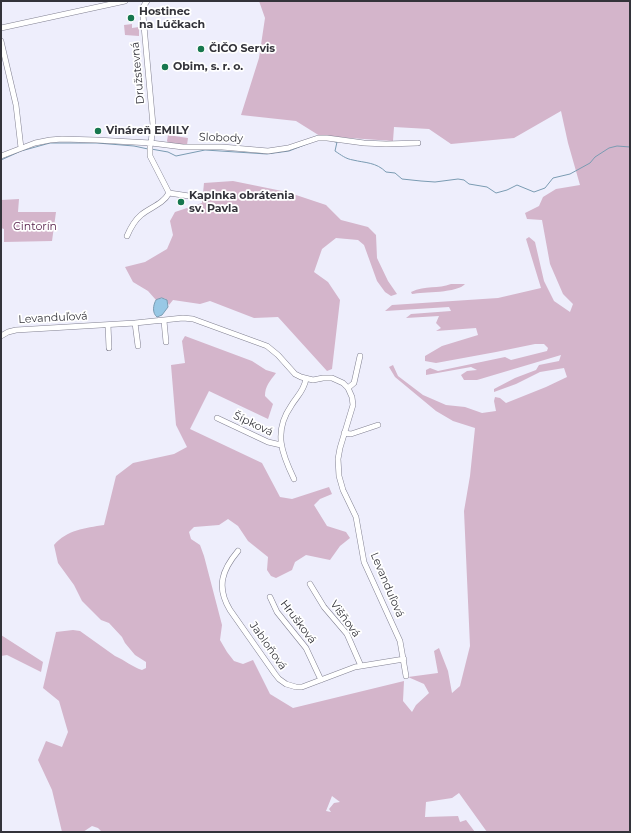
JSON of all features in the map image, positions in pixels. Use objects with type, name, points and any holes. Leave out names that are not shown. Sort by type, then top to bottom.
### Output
[{"type":"street","points":[[1,28],[125,1]]},
{"type":"street","name":"Družstevná","points":[[144,2],[144,25],[153,125],[150,146],[154,166],[169,193]]},
{"type":"street","points":[[1,41],[16,104],[21,148]]},
{"type":"street","name":"Slobody","points":[[1,156],[42,142],[62,139],[96,140],[150,146],[222,147],[268,151],[288,148],[318,138],[364,143],[418,143]]},
{"type":"street","points":[[127,236],[138,217],[163,201],[169,193],[189,196]]},
{"type":"street","name":"Levanduľová","points":[[1,336],[16,330],[135,324],[183,318],[193,319],[259,343],[272,350],[295,374],[306,379]]},
{"type":"street","points":[[164,321],[166,342]]},
{"type":"street","points":[[135,324],[138,346]]},
{"type":"street","points":[[108,325],[109,348]]},
{"type":"street","points":[[306,379],[332,378],[343,383],[348,388],[354,383],[360,356]]},
{"type":"street","name":"Šípková","points":[[294,479],[284,459],[281,445],[281,432],[285,417],[291,405],[303,390],[306,379]]},
{"type":"street","name":"Levanduľová","points":[[348,388],[352,397],[353,405],[344,432],[338,459],[341,483],[356,517],[364,562],[397,633],[404,659],[406,676]]},
{"type":"street","name":"Šípková","points":[[217,418],[268,442],[281,445]]},
{"type":"street","points":[[344,432],[351,434],[378,425]]},
{"type":"street","name":"Jabloňová","points":[[238,550],[228,563],[222,578],[223,594],[230,610],[282,682],[291,686],[302,687],[361,666],[404,659]]},
{"type":"street","name":"Višňová","points":[[310,584],[324,607],[347,634],[361,666]]},
{"type":"street","name":"Hrušková","points":[[270,597],[277,612],[306,648],[321,680]]},
{"type":"green space","points":[[259,1],[630,1],[630,832],[487,832],[459,793],[452,798],[426,802],[425,817],[458,816],[460,822],[466,820],[475,832],[102,832],[98,828],[92,826],[83,832],[62,832],[52,790],[38,760],[46,741],[62,747],[68,732],[59,701],[43,688],[56,632],[73,630],[80,631],[115,656],[142,670],[146,668],[146,662],[135,655],[122,637],[109,623],[101,620],[82,601],[74,585],[58,563],[54,545],[65,536],[77,530],[104,525],[116,476],[133,463],[174,454],[187,447],[176,425],[171,365],[185,363],[182,341],[185,336],[252,361],[266,370],[276,373],[268,384],[265,392],[265,396],[273,404],[268,419],[209,391],[190,429],[262,463],[280,497],[292,499],[329,487],[332,494],[320,499],[314,505],[327,526],[346,532],[350,538],[340,546],[330,560],[306,555],[295,562],[292,570],[276,578],[271,576],[267,570],[268,557],[248,541],[238,526],[228,519],[219,525],[194,527],[189,532],[191,539],[200,545],[204,556],[222,625],[220,640],[227,652],[234,661],[243,664],[253,660],[270,694],[293,708],[404,681],[403,701],[412,712],[416,705],[429,693],[424,684],[408,677],[438,673],[434,651],[439,648],[448,671],[452,693],[460,686],[470,646],[464,511],[470,476],[475,428],[453,421],[436,411],[395,377],[389,367],[393,365],[398,376],[423,395],[446,405],[465,407],[482,413],[496,411],[494,401],[495,397],[500,398],[506,403],[567,377],[564,368],[540,372],[516,384],[494,392],[494,389],[515,378],[536,370],[539,365],[559,361],[561,355],[477,380],[464,380],[461,375],[467,371],[477,370],[471,367],[426,375],[426,370],[430,368],[438,371],[505,357],[511,360],[547,351],[548,348],[544,344],[535,344],[436,363],[425,361],[425,356],[442,346],[478,335],[476,328],[436,331],[441,328],[436,323],[439,316],[406,318],[411,314],[451,311],[449,307],[385,311],[392,305],[498,298],[541,288],[526,239],[529,237],[535,242],[544,281],[554,301],[570,312],[573,304],[563,294],[550,264],[542,220],[527,219],[525,213],[539,206],[543,197],[556,189],[580,185],[561,111],[514,138],[451,144],[429,129],[394,127],[393,141],[320,136],[296,121],[241,115],[259,58],[265,18]],"holes":[[[332,796],[340,802],[334,803],[329,809],[331,812],[326,811]]]},
{"type":"green space","points":[[132,24],[132,28],[139,27],[139,36],[125,35],[124,25]]},
{"type":"green space","points":[[168,135],[188,138],[187,145],[168,143]]},
{"type":"green space","points":[[233,181],[287,192],[326,205],[341,220],[368,227],[376,235],[377,258],[388,281],[397,294],[391,296],[385,292],[377,281],[364,245],[358,240],[336,238],[322,249],[314,272],[328,282],[340,300],[332,369],[327,371],[278,317],[254,318],[210,301],[200,304],[173,300],[169,305],[166,299],[162,298],[156,300],[148,291],[133,282],[125,267],[145,262],[167,249],[173,235],[170,221],[175,212],[202,203],[204,183]]},
{"type":"green space","name":"Cintorín","points":[[19,199],[18,212],[56,212],[52,241],[4,242],[4,229],[1,228],[1,200]]},
{"type":"green space","points":[[451,284],[465,284],[461,287],[448,291],[412,294],[411,292],[422,288]]},
{"type":"green space","points":[[1,635],[43,662],[41,672],[7,655],[1,656]]},
{"type":"water","points":[[162,298],[167,300],[168,307],[162,315],[157,317],[154,311],[154,304],[156,300]]},
{"type":"waterway","points":[[151,149],[168,152],[176,156],[205,150],[267,154],[289,151],[312,142]]},
{"type":"waterway","points":[[335,142],[337,142],[335,151],[344,157],[378,166],[386,172],[395,173],[402,179],[435,182],[458,179],[464,180],[469,184],[487,187],[496,193],[517,185],[534,192],[545,188],[553,178],[570,174],[590,163],[595,157],[609,148],[617,146],[630,147]]},
{"type":"waterway","points":[[1,160],[21,151],[50,143],[97,143],[134,146],[148,149]]},
{"type":"place","name":"Hostinec na Lúčkach","points":[[131,18]]},
{"type":"place","name":"ČIČO Servis","points":[[201,49]]},
{"type":"place","name":"Obim, s. r. o.","points":[[165,67]]},
{"type":"place","name":"Vináreň EMILY","points":[[98,131]]},
{"type":"place","name":"Kaplnka obrátenia sv. Pavla","points":[[181,202]]}]
